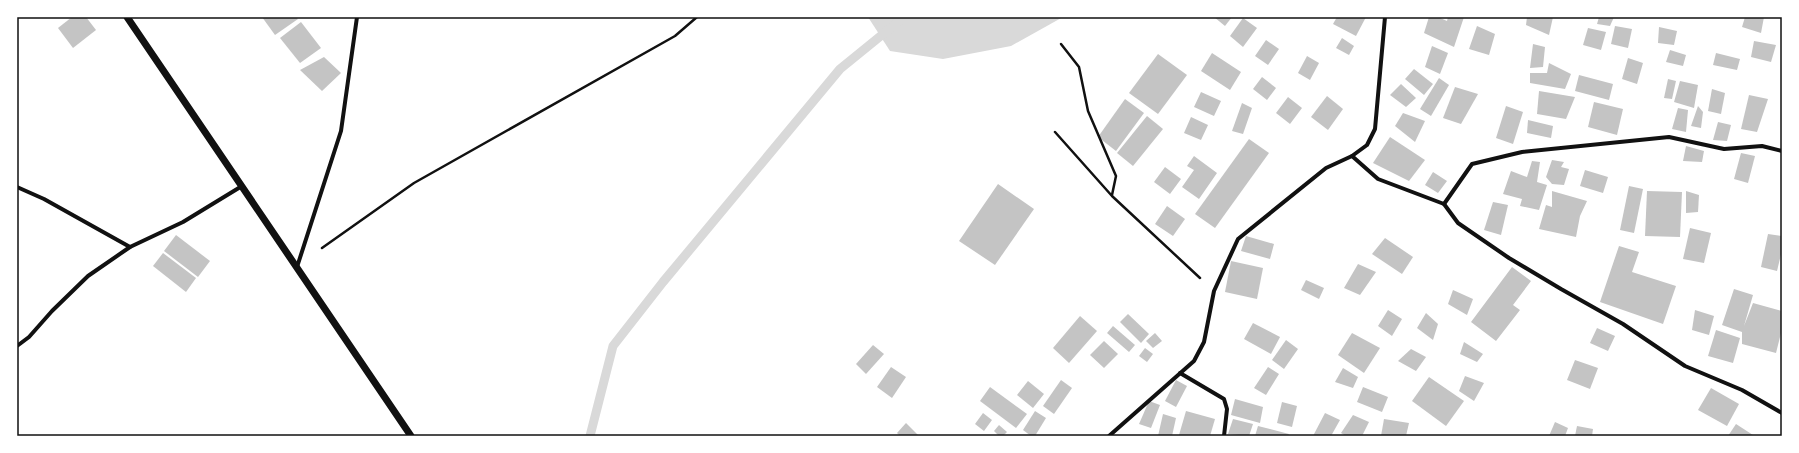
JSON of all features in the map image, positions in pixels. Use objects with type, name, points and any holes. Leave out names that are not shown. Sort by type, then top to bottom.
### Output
[{"type":"street","points":[[127,17],[411,436]]},
{"type":"street","points":[[297,267],[341,131],[357,17]]},
{"type":"street","points":[[1109,436],[1194,361],[1204,342],[1214,291],[1238,239],[1326,168],[1352,156],[1367,145],[1375,129],[1385,17]]},
{"type":"street","points":[[1444,204],[1472,164],[1522,152],[1669,137],[1724,149],[1762,146],[1782,151]]},
{"type":"street","points":[[1352,156],[1378,179],[1444,204],[1458,223],[1509,258],[1623,324],[1685,366],[1742,390],[1782,413]]},
{"type":"street","points":[[17,346],[30,337],[52,311],[88,276],[130,247],[184,222],[242,186]]},
{"type":"street","points":[[17,187],[44,198],[130,247]]},
{"type":"street","points":[[1180,373],[1224,399],[1228,409],[1224,436]]},
{"type":"path","points":[[297,267],[379,206],[414,183],[675,36],[697,17]]},
{"type":"path","points":[[1061,44],[1079,66],[1088,111],[1116,176],[1112,196]]},
{"type":"path","points":[[1055,132],[1112,196],[1214,291]]},
{"type":"shaded area","points":[[868,17],[1063,17],[1011,46],[943,59],[890,51]]},
{"type":"building","points":[[72,17],[86,17],[96,30],[73,48],[58,28]]},
{"type":"building","points":[[262,17],[296,17],[298,19],[275,35]]},
{"type":"building","points":[[1214,17],[1232,17],[1225,26]]},
{"type":"building","points":[[1337,17],[1366,17],[1356,36],[1333,24]]},
{"type":"building","points":[[1429,17],[1438,17],[1447,21],[1448,17],[1464,17],[1454,47],[1424,33]]},
{"type":"building","points":[[1527,17],[1553,17],[1549,35],[1526,25]]},
{"type":"building","points":[[1599,17],[1614,17],[1610,26],[1597,24]]},
{"type":"building","points":[[1745,17],[1764,17],[1761,33],[1742,27]]},
{"type":"building","points":[[1243,18],[1257,28],[1243,47],[1230,36]]},
{"type":"building","points":[[301,22],[321,48],[300,63],[280,38]]},
{"type":"building","points":[[1477,26],[1495,34],[1489,55],[1469,49]]},
{"type":"building","points":[[1615,26],[1632,29],[1628,48],[1611,44]]},
{"type":"building","points":[[1659,27],[1677,31],[1674,45],[1658,43]]},
{"type":"building","points":[[1588,28],[1606,32],[1601,50],[1583,45]]},
{"type":"building","points":[[1342,38],[1354,46],[1349,55],[1336,48]]},
{"type":"building","points":[[1266,40],[1279,49],[1268,65],[1255,56]]},
{"type":"building","points":[[1754,41],[1776,45],[1771,62],[1751,57]]},
{"type":"building","points":[[1533,44],[1545,47],[1543,67],[1530,68]]},
{"type":"building","points":[[1432,46],[1448,53],[1440,74],[1425,67]]},
{"type":"building","points":[[1670,50],[1686,55],[1683,66],[1666,62]]},
{"type":"building","points":[[1212,53],[1241,72],[1230,90],[1201,71]]},
{"type":"building","points":[[1716,53],[1740,59],[1737,70],[1713,65]]},
{"type":"building","points":[[1158,54],[1187,75],[1158,114],[1129,93]]},
{"type":"building","points":[[1307,56],[1319,63],[1310,80],[1298,73]]},
{"type":"building","points":[[324,57],[341,73],[322,91],[300,70]]},
{"type":"building","points":[[1628,58],[1643,63],[1637,84],[1622,79]]},
{"type":"building","points":[[1549,63],[1571,74],[1565,89],[1530,83],[1530,73],[1547,73]]},
{"type":"building","points":[[1414,69],[1433,84],[1424,95],[1405,79]]},
{"type":"building","points":[[1579,75],[1613,84],[1609,100],[1575,91]]},
{"type":"building","points":[[1262,77],[1276,88],[1267,100],[1253,89]]},
{"type":"building","points":[[1439,78],[1449,85],[1431,116],[1420,109]]},
{"type":"building","points":[[1668,79],[1676,81],[1672,99],[1664,98]]},
{"type":"building","points":[[1680,81],[1698,85],[1694,108],[1674,102]]},
{"type":"building","points":[[1401,84],[1416,98],[1406,107],[1390,95]]},
{"type":"building","points":[[1455,87],[1478,94],[1461,124],[1443,118]]},
{"type":"building","points":[[1712,89],[1725,93],[1721,114],[1708,111]]},
{"type":"building","points":[[1539,91],[1575,97],[1566,119],[1537,114]]},
{"type":"building","points":[[1201,92],[1221,101],[1214,116],[1194,107]]},
{"type":"building","points":[[1749,95],[1768,99],[1757,132],[1741,129]]},
{"type":"building","points":[[1327,96],[1343,109],[1328,130],[1311,117]]},
{"type":"building","points":[[1288,97],[1302,108],[1290,124],[1276,113]]},
{"type":"building","points":[[1125,99],[1144,113],[1116,151],[1098,137]]},
{"type":"building","points":[[1594,102],[1623,109],[1617,135],[1588,127]]},
{"type":"building","points":[[1242,103],[1252,108],[1243,134],[1232,131]]},
{"type":"building","points":[[1506,106],[1523,112],[1513,144],[1496,138]]},
{"type":"building","points":[[1698,106],[1703,112],[1701,128],[1691,126]]},
{"type":"building","points":[[1678,108],[1688,110],[1686,132],[1672,129]]},
{"type":"building","points":[[1403,113],[1425,121],[1415,142],[1395,126]]},
{"type":"building","points":[[1147,116],[1163,129],[1133,166],[1117,153]]},
{"type":"building","points":[[1191,117],[1208,125],[1201,140],[1184,133]]},
{"type":"building","points":[[1528,120],[1553,126],[1551,138],[1527,133]]},
{"type":"building","points":[[1718,122],[1731,125],[1727,141],[1713,140]]},
{"type":"building","points":[[1390,137],[1425,160],[1409,181],[1373,163]]},
{"type":"building","points":[[1249,139],[1269,153],[1215,228],[1195,214]]},
{"type":"building","points":[[1686,146],[1704,151],[1702,162],[1683,161]]},
{"type":"building","points":[[1741,153],[1755,156],[1748,183],[1734,179]]},
{"type":"building","points":[[1194,156],[1217,173],[1199,199],[1182,187],[1194,170],[1187,166]]},
{"type":"building","points":[[1552,160],[1564,162],[1561,167],[1569,169],[1564,185],[1552,184],[1546,177]]},
{"type":"building","points":[[1532,161],[1540,162],[1537,182],[1547,185],[1539,210],[1520,206],[1522,199],[1503,194],[1511,171],[1527,177]]},
{"type":"building","points":[[1165,167],[1181,179],[1170,194],[1154,182]]},
{"type":"building","points":[[1585,170],[1608,177],[1603,193],[1580,186]]},
{"type":"building","points":[[1433,172],[1447,181],[1438,193],[1425,185]]},
{"type":"building","points":[[998,184],[1034,209],[995,265],[959,241]]},
{"type":"building","points":[[1629,186],[1643,189],[1634,233],[1620,230]]},
{"type":"building","points":[[1552,191],[1587,201],[1580,216],[1576,237],[1539,229],[1546,205],[1552,207]]},
{"type":"building","points":[[1647,191],[1682,192],[1680,237],[1645,236]]},
{"type":"building","points":[[1686,191],[1699,195],[1698,212],[1686,213]]},
{"type":"building","points":[[1493,202],[1508,205],[1501,235],[1484,230]]},
{"type":"building","points":[[1167,206],[1185,219],[1173,236],[1155,224]]},
{"type":"building","points":[[1690,228],[1711,233],[1704,263],[1683,259]]},
{"type":"building","points":[[1768,234],[1782,236],[1782,250],[1777,271],[1761,267]]},
{"type":"building","points":[[176,235],[210,261],[198,277],[164,251]]},
{"type":"building","points":[[1246,236],[1274,244],[1270,259],[1241,251]]},
{"type":"building","points":[[1385,238],[1413,257],[1402,274],[1372,254]]},
{"type":"building","points":[[1619,246],[1639,252],[1632,272],[1676,286],[1663,324],[1600,302]]},
{"type":"building","points":[[163,253],[196,278],[186,292],[153,266]]},
{"type":"building","points":[[1231,261],[1263,268],[1257,299],[1225,292]]},
{"type":"building","points":[[1358,264],[1376,272],[1360,295],[1344,288]]},
{"type":"building","points":[[1512,267],[1531,281],[1513,305],[1520,310],[1496,341],[1471,322]]},
{"type":"building","points":[[1306,280],[1324,288],[1319,299],[1301,290]]},
{"type":"building","points":[[1734,289],[1753,295],[1744,326],[1753,303],[1782,311],[1782,329],[1776,353],[1742,344],[1742,332],[1722,325]]},
{"type":"building","points":[[1453,290],[1473,299],[1467,315],[1448,304]]},
{"type":"building","points":[[1388,310],[1402,319],[1392,336],[1378,326]]},
{"type":"building","points":[[1695,310],[1714,316],[1709,335],[1692,330]]},
{"type":"building","points":[[1426,313],[1438,324],[1433,340],[1417,328]]},
{"type":"building","points":[[1128,314],[1149,334],[1141,343],[1120,322]]},
{"type":"building","points":[[1080,316],[1097,331],[1069,363],[1053,348]]},
{"type":"building","points":[[1253,323],[1280,337],[1271,354],[1244,339]]},
{"type":"building","points":[[1113,326],[1135,345],[1129,352],[1107,333]]},
{"type":"building","points":[[1597,328],[1615,336],[1608,351],[1590,343]]},
{"type":"building","points":[[1716,330],[1740,338],[1733,363],[1708,356]]},
{"type":"building","points":[[1155,333],[1162,341],[1153,348],[1146,341]]},
{"type":"building","points":[[1352,333],[1380,348],[1364,373],[1338,355]]},
{"type":"building","points":[[1286,340],[1298,349],[1284,369],[1272,360]]},
{"type":"building","points":[[1104,341],[1118,354],[1104,368],[1090,355]]},
{"type":"building","points":[[1464,342],[1483,354],[1477,362],[1460,354]]},
{"type":"building","points":[[873,345],[884,354],[866,374],[856,364]]},
{"type":"building","points":[[1145,348],[1153,354],[1147,362],[1139,356]]},
{"type":"building","points":[[1411,349],[1426,357],[1416,371],[1398,361]]},
{"type":"building","points":[[1575,360],[1598,368],[1590,389],[1567,380]]},
{"type":"building","points":[[891,367],[906,377],[892,398],[877,387]]},
{"type":"building","points":[[1268,367],[1279,374],[1266,395],[1254,388]]},
{"type":"building","points":[[1343,368],[1358,377],[1353,388],[1335,382]]},
{"type":"building","points":[[1465,376],[1484,383],[1474,401],[1459,391]]},
{"type":"building","points":[[1429,377],[1464,401],[1446,426],[1412,401]]},
{"type":"building","points":[[1061,380],[1072,388],[1054,414],[1043,406]]},
{"type":"building","points":[[1176,380],[1187,386],[1176,407],[1165,401]]},
{"type":"building","points":[[1028,381],[1044,394],[1033,408],[1017,395]]},
{"type":"building","points":[[990,387],[1027,414],[1016,428],[980,401]]},
{"type":"building","points":[[1363,387],[1388,397],[1382,412],[1357,402]]},
{"type":"building","points":[[1711,388],[1739,404],[1727,426],[1698,410]]},
{"type":"building","points":[[1235,399],[1263,407],[1260,423],[1231,415]]},
{"type":"building","points":[[1149,401],[1160,405],[1151,428],[1139,424]]},
{"type":"building","points":[[1282,402],[1297,406],[1292,427],[1277,423]]},
{"type":"building","points":[[1035,411],[1046,418],[1035,436],[1031,436],[1023,430]]},
{"type":"building","points":[[1186,411],[1215,419],[1210,436],[1179,435]]},
{"type":"building","points":[[983,413],[992,420],[984,431],[975,424]]},
{"type":"building","points":[[1325,413],[1340,420],[1331,436],[1313,436]]},
{"type":"building","points":[[1163,414],[1176,418],[1172,436],[1158,436]]},
{"type":"building","points":[[1353,415],[1369,422],[1362,436],[1346,436],[1341,433]]},
{"type":"building","points":[[1233,419],[1253,424],[1249,436],[1228,434]]},
{"type":"building","points":[[1384,419],[1409,423],[1406,436],[1381,436]]},
{"type":"building","points":[[1555,422],[1568,428],[1565,436],[1549,436]]},
{"type":"building","points":[[906,423],[919,436],[900,436],[897,433]]},
{"type":"building","points":[[1736,424],[1753,435],[1728,436]]},
{"type":"building","points":[[999,425],[1007,432],[1003,436],[999,436],[994,431]]},
{"type":"building","points":[[1258,426],[1289,434],[1288,436],[1255,436]]},
{"type":"building","points":[[1577,426],[1593,429],[1592,436],[1575,436]]},
{"type":"waterway","points":[[590,436],[613,346],[663,282],[840,69],[904,17]]}]
